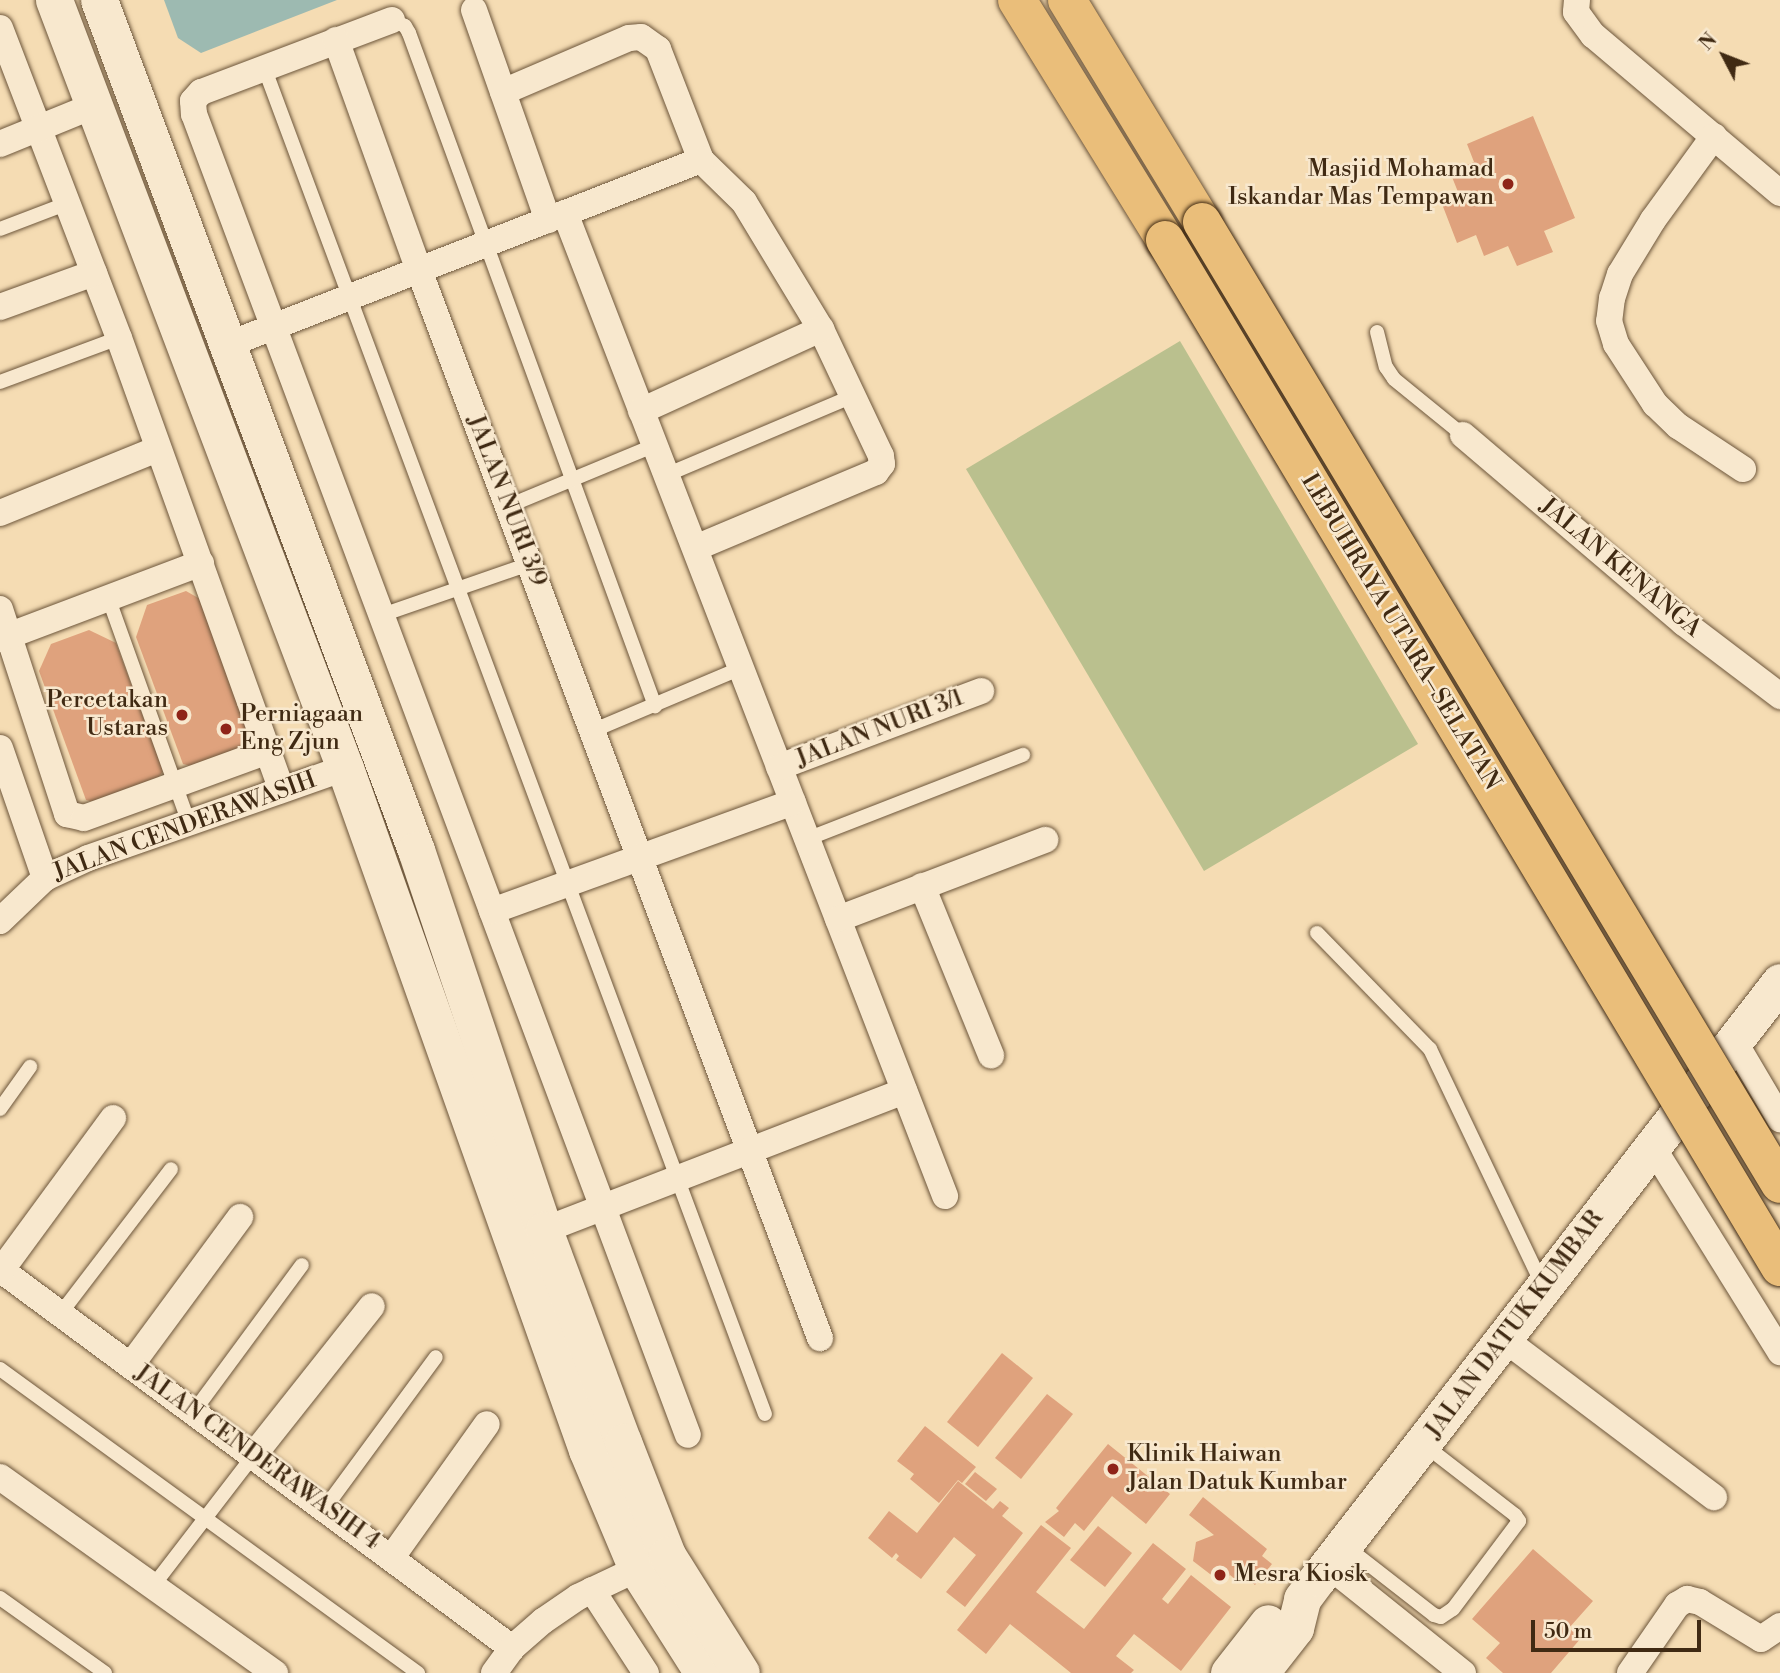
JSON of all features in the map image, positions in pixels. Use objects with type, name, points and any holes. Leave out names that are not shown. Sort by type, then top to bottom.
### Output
[{"type":"highway","name":"LEBUHRAYA UTARA–SELATAN","points":[[1017,0],[1165,240],[1780,1267]]},
{"type":"highway","name":"LEBUHRAYA UTARA–SELATAN","points":[[1067,0],[1780,1184]]},
{"type":"main road","points":[[54,0],[345,768],[583,1437],[637,1569],[703,1673]]},
{"type":"main road","points":[[99,0],[416,850],[544,1230],[667,1555],[740,1673]]},
{"type":"main road","name":"JALAN DATUK KUMBAR","points":[[1229,1673],[1336,1555],[1780,982]]},
{"type":"main road","name":"JALAN DATUK KUMBAR","points":[[1260,1673],[1295,1628],[1290,1605]]},
{"type":"street","points":[[1577,0],[1576,12],[1593,35],[1780,193]]},
{"type":"street","points":[[474,10],[503,92],[655,445],[944,1196]]},
{"type":"street","points":[[392,20],[201,92],[193,101],[194,114],[688,1435]]},
{"type":"street","points":[[503,92],[629,38],[641,37],[658,50],[701,160],[744,202],[821,329],[881,456],[882,464],[876,472],[695,548]]},
{"type":"street","name":"JALAN NURI 3/9","points":[[336,40],[419,270],[820,1338]]},
{"type":"street","points":[[2,41],[119,338],[282,790]]},
{"type":"street","points":[[0,144],[93,106]]},
{"type":"street","points":[[1714,135],[1653,220],[1620,274],[1612,298],[1609,321],[1616,344],[1655,404],[1678,426],[1743,469]]},
{"type":"street","points":[[227,345],[701,160]]},
{"type":"street","points":[[0,307],[94,273]]},
{"type":"street","points":[[641,411],[821,329]]},
{"type":"street","name":"JALAN KENANGA","points":[[1463,435],[1684,623],[1780,696]]},
{"type":"street","points":[[0,513],[158,449]]},
{"type":"street","points":[[4,638],[201,563]]},
{"type":"street","points":[[0,609],[4,638],[67,814],[84,818],[268,751]]},
{"type":"street","name":"JALAN NURI 3/1","points":[[779,768],[981,691]]},
{"type":"street","points":[[0,748],[45,878]]},
{"type":"street","name":"JALAN CENDERAWASIH","points":[[0,921],[45,878],[88,858],[345,768]]},
{"type":"street","points":[[21,810],[60,797]]},
{"type":"street","points":[[492,911],[793,802]]},
{"type":"street","points":[[838,919],[1045,840]]},
{"type":"street","points":[[922,886],[991,1055]]},
{"type":"street","points":[[1734,1041],[1780,1119]]},
{"type":"street","points":[[544,1230],[904,1091]]},
{"type":"street","points":[[1,1271],[113,1118]]},
{"type":"street","points":[[1652,1146],[1780,1352]]},
{"type":"street","points":[[131,1365],[240,1217]]},
{"type":"street","name":"JALAN CENDERAWASIH 4","points":[[1,1271],[195,1410],[512,1648]]},
{"type":"street","points":[[253,1456],[372,1306]]},
{"type":"street","points":[[1504,1339],[1714,1497]]},
{"type":"street","points":[[393,1557],[488,1424]]},
{"type":"street","points":[[0,1477],[275,1673]]},
{"type":"street","points":[[1336,1555],[1462,1673]]},
{"type":"street","points":[[494,1673],[512,1648],[544,1621],[592,1590],[637,1569]]},
{"type":"street","points":[[592,1590],[646,1673]]},
{"type":"street","points":[[1630,1673],[1677,1605],[1687,1599],[1700,1602],[1761,1639],[1775,1633],[1780,1626]]},
{"type":"lane","points":[[392,20],[405,26],[409,33],[484,245],[655,706]]},
{"type":"lane","points":[[264,67],[765,1414]]},
{"type":"lane","points":[[0,229],[68,203]]},
{"type":"lane","points":[[1377,332],[1386,367],[1394,379],[1463,435]]},
{"type":"lane","points":[[0,382],[119,338]]},
{"type":"lane","points":[[666,475],[853,396]]},
{"type":"lane","points":[[508,506],[655,445]]},
{"type":"lane","points":[[382,615],[529,564]]},
{"type":"lane","points":[[108,597],[189,823]]},
{"type":"lane","points":[[592,731],[741,668]]},
{"type":"lane","points":[[807,839],[1023,755]]},
{"type":"lane","points":[[1317,933],[1413,1028],[1430,1049],[1543,1288]]},
{"type":"lane","points":[[0,1109],[30,1067]]},
{"type":"lane","points":[[61,1313],[171,1169]]},
{"type":"lane","points":[[195,1410],[302,1265]]},
{"type":"lane","points":[[325,1508],[436,1357]]},
{"type":"lane","points":[[0,1369],[208,1517],[418,1673]]},
{"type":"lane","points":[[1336,1555],[1434,1615],[1441,1617],[1453,1609],[1519,1521],[1515,1515],[1423,1444]]},
{"type":"lane","points":[[153,1586],[253,1456]]},
{"type":"lane","points":[[0,1598],[105,1673]]},
{"type":"green space","points":[[1180,341],[1418,744],[1204,871],[966,469]]},
{"type":"water","points":[[164,0],[337,0],[201,53],[178,38]]},
{"type":"building","name":"Masjid Mohamad Iskandar Mas Tempawan","points":[[1533,116],[1575,218],[1544,231],[1553,252],[1517,266],[1508,246],[1484,256],[1476,235],[1457,243],[1442,204],[1460,197],[1450,172],[1474,162],[1467,144]]},
{"type":"building","points":[[186,591],[214,607],[261,735],[246,755],[207,770],[183,764],[136,637],[147,605]]},
{"type":"building","points":[[89,630],[116,643],[163,771],[149,792],[110,806],[86,800],[39,671],[51,644]]},
{"type":"building","points":[[1002,1353],[1033,1378],[978,1447],[947,1422]]},
{"type":"building","points":[[1047,1394],[1073,1414],[1021,1479],[995,1458]]},
{"type":"building","points":[[925,1426],[976,1467],[962,1483],[958,1480],[939,1503],[910,1479],[914,1474],[897,1461]]},
{"type":"building","name":"Klinik Haiwan Jalan Datuk Kumbar","points":[[1108,1444],[1170,1494],[1146,1524],[1112,1496],[1084,1531],[1075,1523],[1064,1537],[1045,1522],[1059,1511],[1056,1508]]},
{"type":"building","points":[[975,1472],[997,1489],[986,1501],[965,1484]]},
{"type":"building","points":[[958,1481],[993,1509],[1000,1501],[1009,1508],[1002,1516],[1023,1533],[965,1607],[946,1592],[976,1555],[954,1537],[921,1579],[896,1560],[899,1556],[896,1553],[892,1558],[868,1538],[889,1511],[917,1533]]},
{"type":"building","points":[[1203,1497],[1267,1549],[1262,1556],[1272,1564],[1255,1585],[1240,1573],[1235,1579],[1230,1575],[1223,1584],[1193,1561],[1196,1542],[1214,1535],[1189,1515]]},
{"type":"building","points":[[1041,1525],[1071,1548],[1036,1592],[1084,1629],[1153,1543],[1186,1569],[1162,1599],[1168,1604],[1191,1575],[1231,1607],[1181,1671],[1134,1634],[1116,1656],[1134,1670],[1131,1673],[1071,1673],[1010,1624],[986,1654],[957,1630]]},
{"type":"building","points":[[1098,1526],[1132,1553],[1105,1587],[1070,1560]]},
{"type":"building","points":[[1533,1549],[1593,1601],[1569,1628],[1581,1638],[1551,1673],[1503,1673],[1486,1658],[1500,1643],[1472,1619]]},
{"type":"place","name":"Masjid Mohamad Iskandar Mas Tempawan","points":[[1508,184]]},
{"type":"place","name":"Percetakan Ustaras","points":[[182,715]]},
{"type":"place","name":"Perniagaan Eng Zjun","points":[[226,729]]},
{"type":"place","name":"Klinik Haiwan Jalan Datuk Kumbar","points":[[1113,1469]]},
{"type":"place","name":"Mesra Kiosk","points":[[1220,1575]]}]
